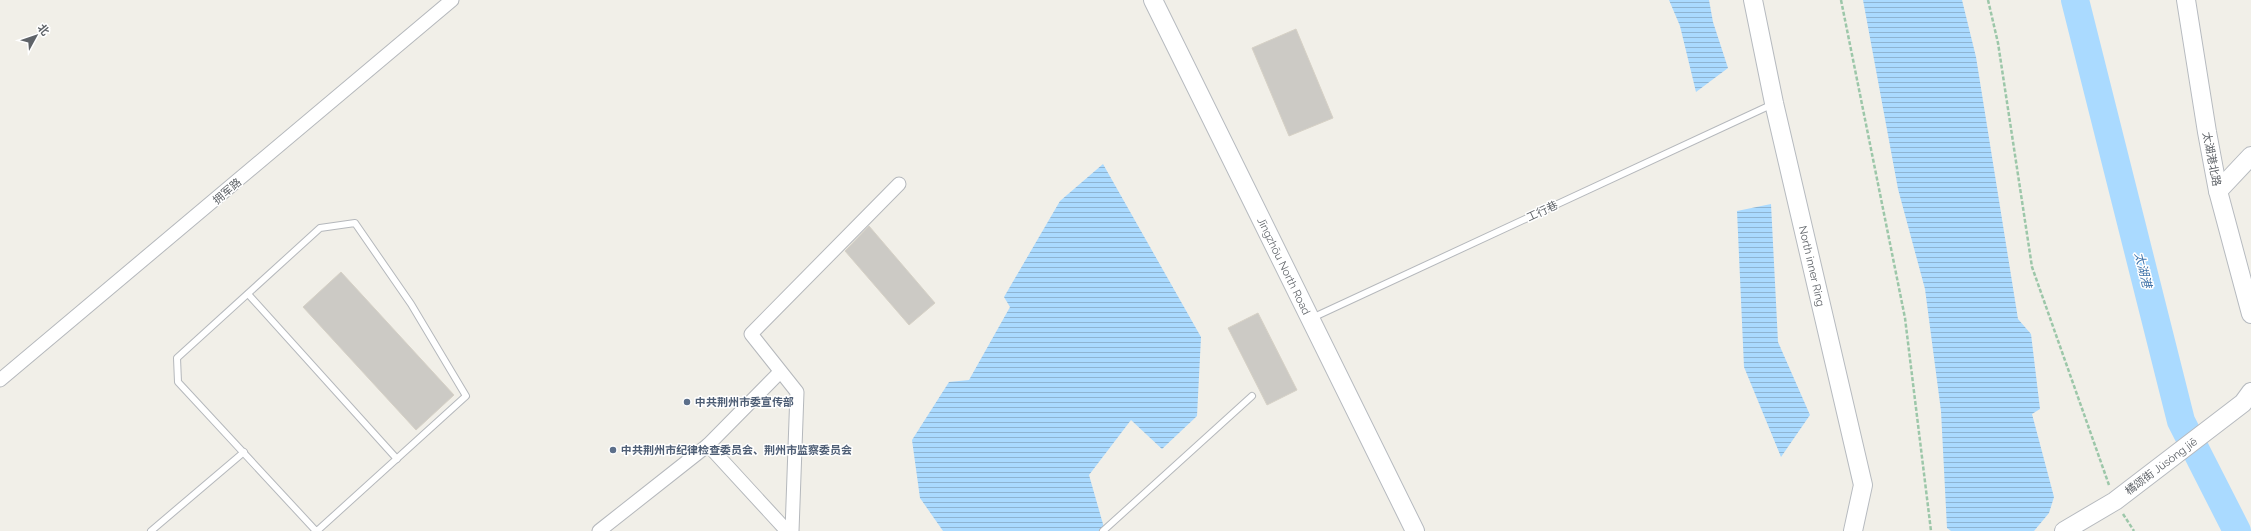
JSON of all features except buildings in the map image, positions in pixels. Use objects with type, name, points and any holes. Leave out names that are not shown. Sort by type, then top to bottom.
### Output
[{"type":"street","name":"拥军路","points":[[0,380],[452,0]]},
{"type":"street","name":"Jīngzhōu North Road","points":[[1153,0],[1415,531]]},
{"type":"street","name":"North inner Ring","points":[[1753,0],[1774,103],[1863,485],[1853,531]]},
{"type":"street","name":"太湖港北路","points":[[2186,0],[2218,191],[2251,314]]},
{"type":"street","points":[[2218,191],[2251,156]]},
{"type":"street","points":[[792,531],[797,392],[750,334],[899,184]]},
{"type":"street","points":[[599,531],[708,445],[780,372]]},
{"type":"street","name":"橘颂街 Júsòng jiē","points":[[2064,531],[2120,497],[2247,397]]},
{"type":"street","points":[[708,445],[787,531]]},
{"type":"lane","name":"工行巷","points":[[1310,319],[1774,103]]},
{"type":"lane","points":[[355,223],[411,304],[466,396],[316,531],[178,382],[177,358],[248,294],[320,228],[355,223]]},
{"type":"lane","points":[[248,294],[397,459]]},
{"type":"lane","points":[[1103,531],[1252,396]]},
{"type":"lane","points":[[151,531],[244,452]]},
{"type":"path","points":[[1841,0],[1905,318],[1931,531]]},
{"type":"path","points":[[1988,0],[1998,43],[2032,266],[2134,531]]},
{"type":"water","points":[[1669,0],[1709,0],[1713,22],[1728,68],[1696,92],[1680,26]]},
{"type":"water","points":[[1863,0],[1962,0],[1976,57],[2018,319],[2031,334],[2040,409],[2032,414],[2054,497],[2049,513],[2034,531],[1951,531],[1947,528],[1941,411],[1925,289],[1898,189]]},
{"type":"water","points":[[1103,164],[1201,337],[1197,416],[1162,449],[1131,420],[1089,475],[1105,531],[943,531],[920,498],[912,440],[949,382],[969,380],[1010,307],[1004,297],[1060,201]]},
{"type":"water","points":[[1771,204],[1778,342],[1810,415],[1781,457],[1744,367],[1737,211]]},
{"type":"waterway","name":"太湖港","points":[[2075,0],[2181,421],[2237,531]]},
{"type":"place","name":"中共荆州市委宣传部","points":[[687,402]]},
{"type":"place","name":"中共荆州市纪律检查委员会、荆州市监察委员会","points":[[613,450]]}]
